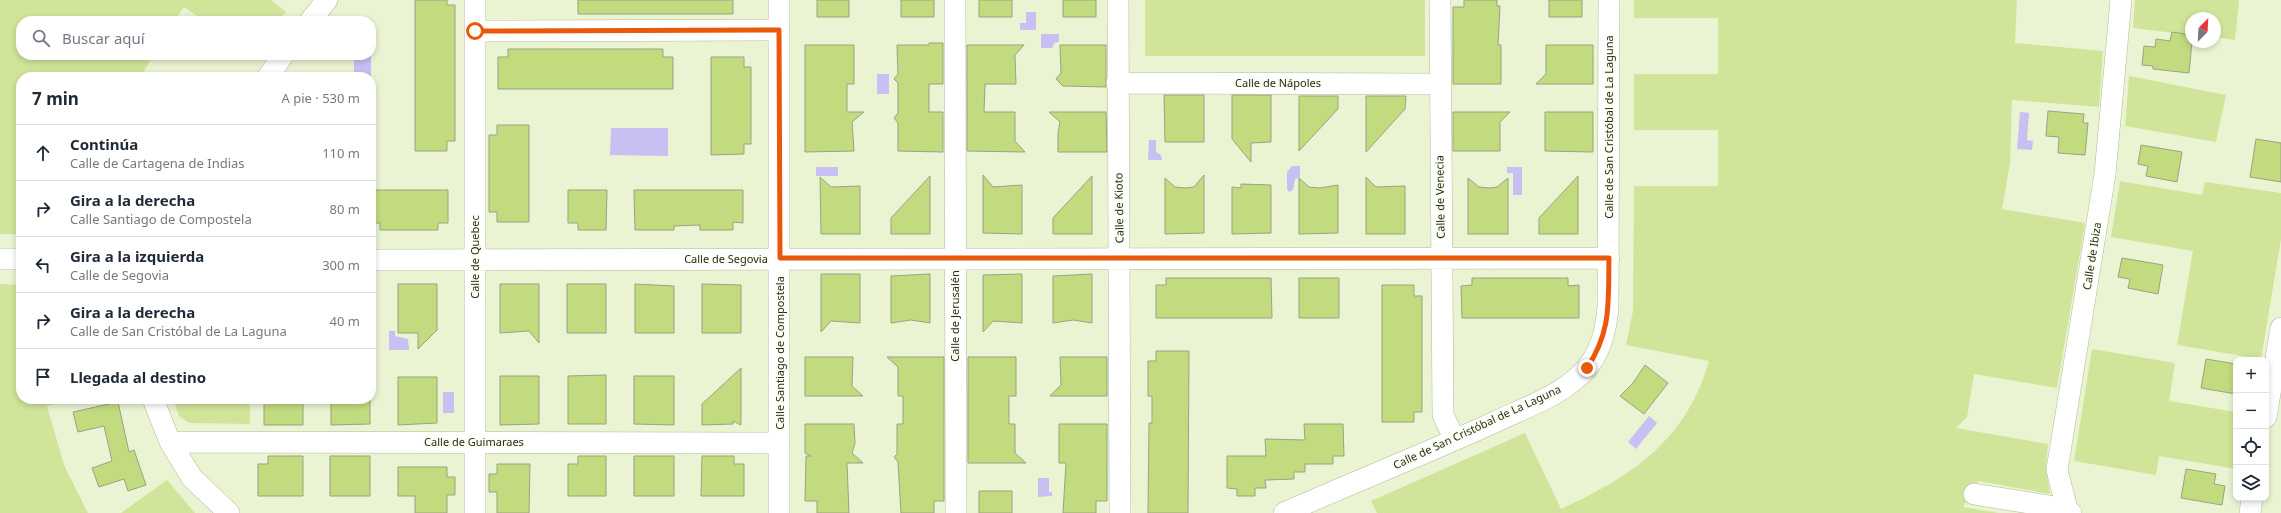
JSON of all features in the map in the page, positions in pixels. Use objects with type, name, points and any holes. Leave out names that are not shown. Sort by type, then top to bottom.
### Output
[{"type":"street","points":[[314,16],[327,0]]},
{"type":"street","name":"Calle de Quebec","points":[[474,0],[476,513]]},
{"type":"street","name":"Calle Santiago de Compostela","points":[[779,0],[779,513]]},
{"type":"street","name":"Calle de Jerusalén","points":[[955,0],[956,513]]},
{"type":"street","name":"Calle de Kioto","points":[[1118,0],[1117,83],[1120,259],[1120,513]]},
{"type":"street","name":"Calle de Venecia","points":[[1440,0],[1439,84],[1443,415],[1455,440]]},
{"type":"street","name":"Calle de San Cristóbal de La Laguna","points":[[1284,513],[1455,440],[1559,392],[1587,368],[1600,346],[1606,331],[1609,258],[1609,0]]},
{"type":"street","name":"Calle de Ibiza","points":[[1974,494],[2069,511],[2057,470],[2105,174],[2121,0]]},
{"type":"street","points":[[475,31],[779,30]]},
{"type":"street","points":[[271,72],[280,60]]},
{"type":"street","name":"Calle de Nápoles","points":[[1117,83],[1439,84]]},
{"type":"street","name":"Calle de Segovia","points":[[376,260],[780,258],[1609,258]]},
{"type":"street","points":[[0,259],[16,259]]},
{"type":"street","points":[[2269,399],[2281,328]]},
{"type":"street","points":[[155,404],[170,442],[192,478],[229,513]]},
{"type":"street","name":"Calle de Guimaraes","points":[[170,442],[779,443]]},
{"type":"street","points":[[2250,513],[2252,501]]},
{"type":"green space","points":[[0,0],[271,0],[286,12],[282,16],[198,16],[184,7],[178,16],[16,16],[16,60],[150,60],[144,72],[16,72],[16,234],[0,234]]},
{"type":"green space","points":[[1145,0],[1425,0],[1425,56],[1145,56]]},
{"type":"green space","points":[[1634,0],[2017,0],[2015,43],[2103,51],[2099,107],[2012,100],[2010,163],[2002,209],[2085,223],[2057,388],[1974,374],[1967,417],[1956,428],[2048,444],[2046,466],[2050,494],[1978,481],[1963,507],[1999,513],[1377,513],[1371,501],[1525,433],[1561,509],[1611,483],[1633,469],[1653,453],[1671,434],[1686,413],[1699,389],[1709,361],[1626,345],[1633,311],[1634,186],[1718,186],[1718,130],[1634,130],[1634,74],[1718,74],[1718,18],[1634,18]]},
{"type":"green space","points":[[2135,0],[2239,0],[2235,40],[2221,38],[2221,12],[2185,12],[2185,34],[2133,28]]},
{"type":"green space","points":[[2129,76],[2226,95],[2216,142],[2125,126]]},
{"type":"green space","points":[[2120,181],[2202,195],[2205,182],[2281,193],[2281,239],[2261,357],[2249,357],[2177,345],[2193,251],[2111,237]]},
{"type":"green space","points":[[0,284],[16,285],[16,404],[56,404],[47,406],[64,465],[88,513],[0,513]]},
{"type":"green space","points":[[2092,349],[2175,363],[2169,401],[2233,412],[2233,468],[2159,456],[2156,475],[2074,461]]},
{"type":"green space","points":[[175,404],[250,404],[250,424],[189,423],[179,416]]},
{"type":"green space","points":[[167,480],[195,513],[121,513]]},
{"type":"shaded area","points":[[1026,12],[1036,12],[1036,30],[1020,30],[1020,23],[1026,23]]},
{"type":"shaded area","points":[[1041,34],[1059,34],[1059,42],[1054,43],[1052,48],[1041,48]]},
{"type":"shaded area","points":[[354,60],[371,60],[371,72],[354,72]]},
{"type":"shaded area","points":[[877,74],[889,74],[889,94],[877,94]]},
{"type":"shaded area","points":[[2020,112],[2029,113],[2027,140],[2033,141],[2032,150],[2017,149]]},
{"type":"shaded area","points":[[611,128],[668,128],[668,156],[610,155]]},
{"type":"shaded area","points":[[1149,140],[1156,140],[1156,152],[1161,155],[1162,160],[1148,160]]},
{"type":"shaded area","points":[[1292,166],[1300,166],[1300,177],[1295,179],[1293,190],[1289,192],[1287,189],[1287,172]]},
{"type":"shaded area","points":[[816,167],[838,167],[838,176],[816,176]]},
{"type":"shaded area","points":[[1507,167],[1522,167],[1522,195],[1513,195],[1513,173],[1507,173]]},
{"type":"shaded area","points":[[389,331],[395,331],[395,336],[408,339],[409,350],[389,350]]},
{"type":"shaded area","points":[[443,392],[454,392],[454,413],[443,413]]},
{"type":"shaded area","points":[[1649,416],[1657,423],[1636,449],[1628,442]]},
{"type":"shaded area","points":[[1038,478],[1049,478],[1049,492],[1052,492],[1052,496],[1038,497]]},
{"type":"building","points":[[415,0],[447,0],[447,5],[455,5],[455,141],[447,141],[447,151],[415,151]]},
{"type":"building","points":[[578,0],[733,0],[733,14],[578,14]]},
{"type":"building","points":[[817,0],[849,0],[849,17],[817,17]]},
{"type":"building","points":[[901,0],[934,0],[934,17],[901,17]]},
{"type":"building","points":[[979,0],[1012,0],[1012,17],[979,17]]},
{"type":"building","points":[[1063,0],[1096,0],[1096,17],[1063,17]]},
{"type":"building","points":[[1464,0],[1497,0],[1497,6],[1500,6],[1498,45],[1501,45],[1501,84],[1453,84],[1453,7],[1464,7]]},
{"type":"building","points":[[1549,0],[1582,0],[1582,17],[1549,17]]},
{"type":"building","points":[[2172,32],[2185,34],[2185,48],[2191,48],[2189,73],[2153,69],[2153,66],[2142,65],[2144,46],[2155,47],[2156,39],[2170,41]]},
{"type":"building","points":[[929,43],[943,43],[943,84],[929,84],[929,112],[943,112],[943,152],[898,151],[898,123],[894,118],[898,113],[898,83],[894,79],[898,74],[897,45],[929,45]]},
{"type":"building","points":[[805,45],[854,45],[854,84],[847,84],[847,112],[864,112],[852,122],[854,151],[805,152]]},
{"type":"building","points":[[967,45],[1024,45],[1015,55],[1016,84],[985,84],[984,112],[1015,112],[1015,141],[1025,152],[967,151]]},
{"type":"building","points":[[1060,45],[1106,45],[1106,87],[1063,86],[1056,79],[1061,73]]},
{"type":"building","points":[[1546,45],[1593,45],[1593,84],[1536,84],[1546,74]]},
{"type":"building","points":[[508,49],[663,49],[663,57],[673,57],[673,89],[498,89],[498,57],[508,57]]},
{"type":"building","points":[[711,57],[744,57],[744,67],[751,67],[751,144],[744,144],[744,154],[711,155]]},
{"type":"building","points":[[1164,95],[1204,95],[1204,142],[1165,142]]},
{"type":"building","points":[[1232,95],[1271,95],[1271,142],[1251,143],[1251,162],[1232,139]]},
{"type":"building","points":[[1299,96],[1338,96],[1338,109],[1299,151]]},
{"type":"building","points":[[1366,96],[1406,96],[1405,109],[1366,152]]},
{"type":"building","points":[[2048,111],[2084,114],[2083,123],[2088,123],[2085,155],[2058,153],[2059,137],[2046,136]]},
{"type":"building","points":[[1049,112],[1106,112],[1107,152],[1058,152],[1058,133],[1060,122]]},
{"type":"building","points":[[1453,112],[1510,112],[1500,122],[1500,151],[1453,151]]},
{"type":"building","points":[[1545,112],[1593,112],[1593,152],[1545,151]]},
{"type":"building","points":[[497,125],[529,125],[529,222],[497,222],[497,212],[489,212],[489,135],[497,135]]},
{"type":"building","points":[[2256,139],[2281,143],[2281,182],[2250,177]]},
{"type":"building","points":[[2141,145],[2182,152],[2177,182],[2146,176],[2148,166],[2138,164]]},
{"type":"building","points":[[983,175],[993,187],[1022,185],[1022,234],[983,233]]},
{"type":"building","points":[[1204,175],[1204,233],[1165,234],[1165,178],[1175,187],[1186,188],[1194,187]]},
{"type":"building","points":[[930,176],[930,234],[891,234],[891,218]]},
{"type":"building","points":[[1092,176],[1092,234],[1053,234],[1053,218]]},
{"type":"building","points":[[1578,176],[1578,234],[1539,234],[1539,218]]},
{"type":"building","points":[[820,177],[831,187],[860,186],[860,234],[821,234]]},
{"type":"building","points":[[1366,177],[1376,187],[1405,186],[1405,234],[1366,234]]},
{"type":"building","points":[[1299,178],[1309,187],[1320,188],[1338,185],[1338,233],[1299,234]]},
{"type":"building","points":[[1468,178],[1479,187],[1490,188],[1497,187],[1508,178],[1508,234],[1468,234]]},
{"type":"building","points":[[1241,184],[1271,185],[1271,233],[1232,234],[1232,187],[1241,188]]},
{"type":"building","points":[[376,190],[448,190],[448,223],[438,223],[438,230],[380,230],[380,223],[376,223]]},
{"type":"building","points":[[568,190],[607,190],[606,230],[578,230],[578,223],[568,223]]},
{"type":"building","points":[[634,190],[743,190],[743,223],[733,222],[733,230],[700,230],[700,225],[674,226],[674,230],[635,230]]},
{"type":"building","points":[[2122,258],[2163,265],[2158,294],[2128,288],[2130,279],[2118,277]]},
{"type":"building","points":[[821,274],[860,274],[860,323],[831,321],[821,332]]},
{"type":"building","points":[[930,274],[930,323],[911,320],[891,323],[891,276]]},
{"type":"building","points":[[1022,274],[1022,323],[993,321],[983,332],[983,275]]},
{"type":"building","points":[[1092,274],[1092,323],[1073,320],[1053,323],[1053,276]]},
{"type":"building","points":[[1166,278],[1271,278],[1272,318],[1156,318],[1156,285],[1166,285]]},
{"type":"building","points":[[1299,278],[1339,278],[1339,318],[1299,318]]},
{"type":"building","points":[[1472,278],[1568,278],[1568,286],[1579,285],[1579,318],[1462,318],[1461,286],[1472,285]]},
{"type":"building","points":[[398,284],[437,284],[437,330],[418,349],[418,333],[398,333]]},
{"type":"building","points":[[500,284],[539,284],[539,343],[529,331],[500,333]]},
{"type":"building","points":[[567,284],[606,284],[606,333],[567,333]]},
{"type":"building","points":[[635,284],[674,286],[674,333],[635,333]]},
{"type":"building","points":[[702,284],[741,285],[741,333],[702,333]]},
{"type":"building","points":[[1382,285],[1414,285],[1414,296],[1422,296],[1422,412],[1414,412],[1414,422],[1382,422]]},
{"type":"building","points":[[1156,351],[1189,351],[1188,513],[1148,513],[1149,423],[1152,423],[1152,396],[1148,396],[1148,361],[1156,361]]},
{"type":"building","points":[[805,357],[853,357],[852,386],[863,396],[805,396]]},
{"type":"building","points":[[887,357],[944,357],[944,501],[934,501],[934,513],[901,513],[898,462],[894,457],[897,454],[897,424],[903,424],[903,396],[898,396],[898,367]]},
{"type":"building","points":[[968,357],[1016,357],[1016,396],[1009,396],[1009,424],[1015,424],[1015,453],[1026,463],[968,463]]},
{"type":"building","points":[[1060,357],[1107,357],[1107,396],[1050,396],[1061,385]]},
{"type":"building","points":[[2206,359],[2233,364],[2233,393],[2201,388]]},
{"type":"building","points":[[1645,365],[1668,383],[1644,414],[1620,396],[1633,383]]},
{"type":"building","points":[[741,368],[741,425],[733,421],[733,424],[702,425],[702,404]]},
{"type":"building","points":[[606,375],[606,424],[568,424],[568,376]]},
{"type":"building","points":[[500,376],[539,376],[539,424],[500,425]]},
{"type":"building","points":[[634,376],[674,376],[674,425],[634,424]]},
{"type":"building","points":[[398,377],[437,377],[437,423],[398,425]]},
{"type":"building","points":[[109,404],[118,404],[129,452],[134,450],[146,485],[128,491],[124,479],[99,487],[92,468],[112,461],[104,426],[78,432],[73,412]]},
{"type":"building","points":[[264,404],[303,404],[303,425],[264,425]]},
{"type":"building","points":[[331,404],[370,404],[370,424],[331,425]]},
{"type":"building","points":[[805,424],[854,424],[855,443],[852,453],[863,463],[847,463],[849,513],[817,513],[817,501],[805,501],[806,456],[811,456],[805,453]]},
{"type":"building","points":[[1059,424],[1107,424],[1107,501],[1096,501],[1096,513],[1063,513],[1066,463],[1059,463]]},
{"type":"building","points":[[1304,424],[1343,424],[1344,456],[1333,456],[1333,464],[1305,464],[1305,472],[1294,472],[1294,479],[1265,480],[1266,488],[1255,488],[1255,496],[1237,496],[1237,489],[1227,488],[1227,456],[1266,456],[1265,439],[1305,440]]},
{"type":"building","points":[[268,456],[303,456],[303,496],[258,496],[258,464],[268,464]]},
{"type":"building","points":[[330,456],[370,456],[370,496],[330,496]]},
{"type":"building","points":[[578,456],[606,456],[606,496],[568,496],[568,464],[578,464]]},
{"type":"building","points":[[634,456],[674,456],[674,496],[634,496]]},
{"type":"building","points":[[702,456],[734,456],[734,464],[744,464],[744,496],[701,496]]},
{"type":"building","points":[[497,464],[530,464],[529,513],[497,513],[497,492],[489,492],[489,474],[497,474]]},
{"type":"building","points":[[398,467],[447,467],[447,477],[455,477],[455,495],[447,495],[447,513],[415,513],[415,496],[398,496]]},
{"type":"building","points":[[2186,469],[2216,474],[2214,484],[2225,486],[2222,505],[2181,498]]},
{"type":"building","points":[[979,491],[1012,491],[1012,513],[979,513]]},
{"type":"route","points":[[475,31],[779,30],[780,258],[1609,258],[1606,331],[1593,360],[1587,368]]}]
